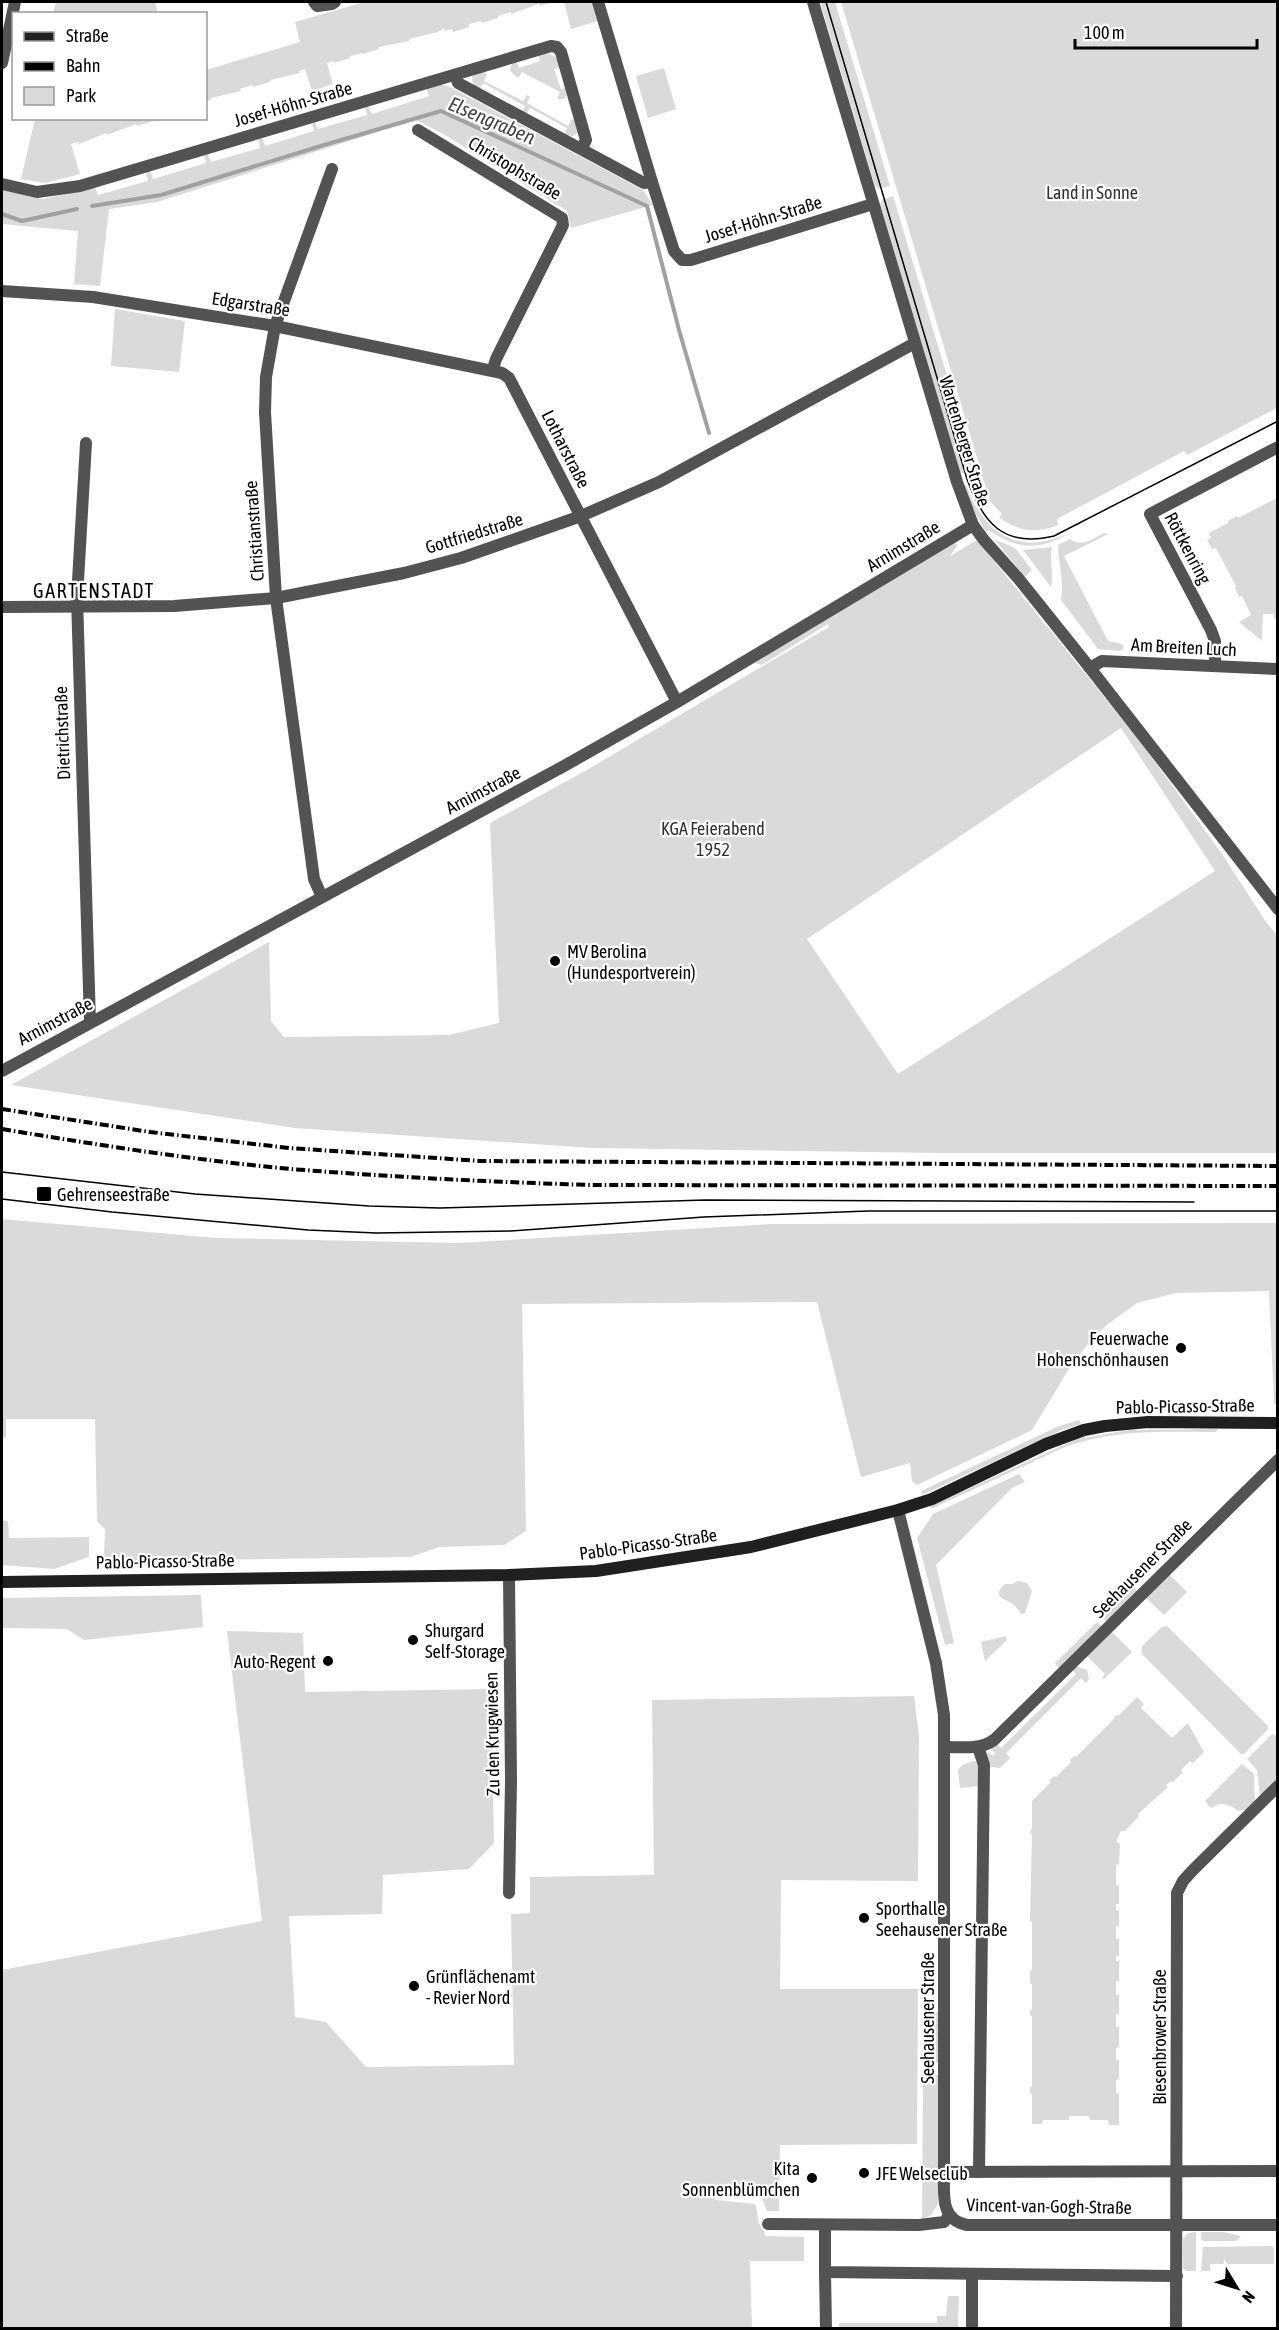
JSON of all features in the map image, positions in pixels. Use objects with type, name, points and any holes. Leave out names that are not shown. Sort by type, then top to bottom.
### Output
[{"type":"main road","name":"Pablo-Picasso-Straße","points":[[2,1582],[509,1575],[596,1571],[718,1554],[784,1540],[898,1510],[932,1498],[1046,1444],[1105,1425],[1148,1422],[1278,1423]]},
{"type":"street","points":[[314,2],[317,6],[335,2]]},
{"type":"street","points":[[455,75],[458,83],[644,183],[652,182],[598,2]]},
{"type":"street","name":"Wartenberger Straße","points":[[813,2],[957,482],[973,525],[1090,668],[1278,909]]},
{"type":"street","points":[[2,63],[12,16]]},
{"type":"street","name":"Josef-Höhn-Straße","points":[[2,184],[37,192],[81,186],[550,46],[556,47],[561,52],[586,140],[582,148]]},
{"type":"street","name":"Christophstraße","points":[[418,130],[562,218],[563,225],[493,369]]},
{"type":"street","name":"Christianstraße","points":[[322,897],[314,879],[276,598],[265,412],[266,377],[275,326],[332,170]]},
{"type":"street","name":"Josef-Höhn-Straße","points":[[652,182],[674,251],[682,260],[691,260],[873,204]]},
{"type":"street","name":"Edgarstraße","points":[[2,291],[93,297],[275,326],[493,369]]},
{"type":"street","name":"Gottfriedstraße","points":[[2,607],[174,606],[276,598],[404,573],[461,558],[581,516],[659,482],[915,343]]},
{"type":"street","name":"Lotharstraße","points":[[493,369],[509,378],[677,702]]},
{"type":"street","name":"Dietrichstraße","points":[[86,443],[77,607],[90,1022]]},
{"type":"street","name":"Röttkenring","points":[[1215,666],[1215,641],[1211,630],[1150,514],[1278,447]]},
{"type":"street","name":"Arnimstraße","points":[[2,1071],[564,766],[677,702],[973,525]]},
{"type":"street","name":"Am Breiten Luch","points":[[1090,668],[1102,661],[1278,669]]},
{"type":"street","name":"Seehausener Straße","points":[[978,1747],[994,1740],[1278,1460]]},
{"type":"street","name":"Seehausener Straße","points":[[898,1510],[941,1689],[945,1747],[944,2202],[949,2216]]},
{"type":"street","name":"Zu den Krugwiesen","points":[[509,1575],[511,1791],[509,1893]]},
{"type":"street","points":[[945,1747],[978,1747],[984,1765],[979,2172]]},
{"type":"street","name":"Biesenbrower Straße","points":[[1176,2328],[1177,1893],[1183,1881],[1192,1871],[1278,1786]]},
{"type":"street","name":"Vincent-van-Gogh-Straße","points":[[944,2172],[1278,2171]]},
{"type":"street","name":"Vincent-van-Gogh-Straße","points":[[768,2224],[919,2225],[944,2222],[949,2216],[960,2224],[974,2225],[1278,2225]]},
{"type":"street","points":[[825,2225],[826,2328]]},
{"type":"street","points":[[825,2272],[1177,2276]]},
{"type":"street","points":[[972,2275],[972,2328]]},
{"type":"green space","points":[[56,2],[155,2],[158,12],[53,12]]},
{"type":"green space","points":[[364,2],[554,2],[540,6],[539,4],[511,14],[511,12],[482,23],[481,21],[469,24],[469,27],[453,32],[452,29],[445,31],[444,28],[438,32],[409,39],[409,41],[379,47],[379,49],[350,56],[350,58],[334,63],[333,61],[327,63],[333,84],[312,91],[305,69],[299,71],[300,73],[270,80],[270,82],[253,87],[252,85],[240,89],[241,91],[207,101],[207,70],[300,42],[295,22]]},
{"type":"green space","points":[[564,2],[595,2],[601,20],[571,29]]},
{"type":"green space","points":[[820,2],[835,2],[890,186],[879,189],[875,186]]},
{"type":"green space","name":"Land in Sonne","points":[[841,2],[1277,2],[1277,408],[1187,455],[1184,451],[1057,519],[1058,525],[1042,530],[1027,530],[999,517],[1002,514],[990,501]]},
{"type":"green space","points":[[547,53],[556,57],[562,66],[554,69],[561,89],[567,87],[568,94],[564,99],[557,99],[560,92],[522,72],[518,78],[510,71],[511,65],[516,60],[519,68],[540,61],[538,54]]},
{"type":"green space","points":[[664,68],[676,109],[648,118],[636,76]]},
{"type":"green space","points":[[476,73],[487,74],[484,81],[523,101],[527,95],[530,97],[527,103],[568,126],[572,119],[575,120],[579,132],[573,136],[564,135],[567,128],[530,108],[526,114],[522,112],[525,106],[483,83],[479,90],[473,85],[472,77]]},
{"type":"green space","points":[[440,84],[450,87],[643,190],[653,205],[571,228],[567,211],[445,135],[416,120],[157,202],[109,209],[100,286],[74,284],[78,231],[2,224],[2,190],[43,199],[95,187],[98,195],[148,181],[146,172],[150,170],[153,179],[206,163],[204,155],[208,154],[211,162],[260,148],[258,139],[262,138],[265,146],[314,131],[312,124],[315,122],[318,129],[367,115],[365,107],[368,106],[372,114],[429,96],[426,88]]},
{"type":"green space","points":[[35,120],[155,120],[137,126],[136,124],[107,135],[106,133],[79,144],[78,142],[71,144],[80,174],[45,183],[21,179]]},
{"type":"green space","points":[[893,196],[975,469],[963,473],[960,472],[880,204],[882,200]]},
{"type":"green space","points":[[115,309],[185,321],[179,372],[111,366]]},
{"type":"green space","points":[[966,485],[984,519],[1003,535],[1026,542],[1043,541],[1066,535],[1046,544],[1027,546],[1008,541],[989,530],[986,532],[970,503],[964,488]]},
{"type":"green space","points":[[1277,498],[1277,619],[1274,619],[1274,614],[1263,614],[1262,641],[1239,622],[1251,615],[1242,596],[1239,597],[1236,586],[1216,548],[1212,549],[1207,540],[1211,538],[1209,533],[1228,521]]},
{"type":"green space","points":[[1104,533],[1108,534],[1064,556],[1108,641],[1122,644],[1124,648],[1120,651],[1098,649],[1061,600],[1058,545],[1070,539],[1079,543],[1087,542]]},
{"type":"green space","points":[[994,539],[1015,548],[1032,570],[1025,577]]},
{"type":"green space","name":"KGA Feierabend 1952","points":[[977,540],[1139,740],[1222,854],[1277,935],[1277,1153],[942,1153],[593,1148],[295,1128],[11,1085],[269,942],[271,1021],[284,1037],[449,1035],[499,1023],[490,823],[585,771],[829,627],[828,624],[762,665],[753,662],[956,542],[957,546],[950,556]],"holes":[[[1121,728],[1215,871],[898,1074],[807,939]]]},
{"type":"green space","points":[[1052,547],[1052,577],[1051,587],[1023,550]]},
{"type":"green space","points":[[2,1219],[215,1238],[459,1243],[771,1224],[1277,1223],[1277,1404],[1274,1404],[1269,1291],[1176,1293],[1137,1303],[1092,1339],[1070,1367],[1032,1430],[917,1485],[912,1481],[910,1463],[861,1477],[817,1302],[522,1304],[526,1531],[504,1545],[439,1547],[411,1557],[136,1561],[104,1557],[105,1529],[97,1521],[95,1419],[6,1419],[6,1438],[2,1438]]},
{"type":"green space","points":[[1079,1420],[1081,1424],[1062,1430],[922,1495],[921,1491],[1059,1426]]},
{"type":"green space","points":[[1218,1429],[1216,1432],[1122,1434],[1084,1441],[1065,1447],[931,1509],[930,1506],[1077,1439],[1129,1430]]},
{"type":"green space","points":[[1019,1474],[1025,1482],[1013,1487],[936,1565],[954,1643],[945,1645],[917,1538],[933,1514]]},
{"type":"green space","points":[[2,1520],[8,1521],[9,1538],[89,1537],[89,1557],[54,1569],[2,1565]]},
{"type":"green space","points":[[1168,1573],[1187,1592],[1164,1615],[1145,1597]]},
{"type":"green space","points":[[1018,1581],[1027,1583],[1032,1591],[1025,1613],[1022,1614],[1012,1603],[999,1595],[1005,1584]]},
{"type":"green space","points":[[1133,1586],[1138,1592],[1107,1622],[1102,1617]]},
{"type":"green space","points":[[201,1595],[203,1627],[84,1640],[67,1629],[2,1628],[2,1598]]},
{"type":"green space","points":[[1097,1622],[1102,1627],[1060,1669],[1055,1663]]},
{"type":"green space","points":[[1167,1626],[1268,1726],[1268,1729],[1244,1754],[1241,1754],[1142,1654],[1142,1646],[1162,1627]]},
{"type":"green space","points":[[227,1631],[303,1633],[305,1692],[491,1689],[494,1843],[469,1869],[383,1875],[382,1914],[289,1916],[295,2017],[326,2022],[366,2067],[514,2065],[511,1914],[530,1913],[530,1877],[654,1875],[652,1700],[914,1696],[919,1736],[918,1881],[781,1880],[780,1989],[918,1989],[917,2144],[780,2145],[779,2211],[767,2211],[761,2196],[711,2192],[716,2200],[755,2204],[759,2223],[765,2236],[804,2237],[804,2261],[750,2261],[752,2328],[2,2328],[2,1970],[262,1921]]},
{"type":"green space","points":[[1111,1631],[1132,1652],[1104,1679],[1102,1678],[1105,1674],[1087,1656]]},
{"type":"green space","points":[[1006,1636],[1007,1640],[985,1661],[981,1642]]},
{"type":"green space","points":[[1076,1666],[1087,1670],[1089,1679],[1086,1683],[1081,1678],[1006,1753],[1010,1758],[1000,1768],[991,1767],[988,1752],[993,1756],[995,1753],[991,1749],[996,1744],[1001,1748],[1076,1674],[1072,1670]]},
{"type":"green space","points":[[1137,1697],[1144,1704],[1141,1708],[1172,1738],[1188,1723],[1204,1752],[1193,1763],[1190,1761],[1173,1782],[1166,1785],[1168,1787],[1138,1814],[1139,1816],[1125,1831],[1121,1831],[1116,1841],[1120,1844],[1119,1864],[1116,1865],[1116,1885],[1119,1885],[1119,1904],[1116,1904],[1116,1910],[1119,1911],[1119,1926],[1116,1926],[1116,1939],[1119,1939],[1119,1956],[1116,1956],[1116,1961],[1119,1961],[1119,1981],[1116,1981],[1116,1995],[1119,1995],[1119,2014],[1116,2014],[1116,2027],[1119,2027],[1119,2047],[1116,2048],[1116,2060],[1119,2060],[1119,2079],[1116,2080],[1116,2093],[1119,2093],[1119,2125],[1109,2125],[1108,2120],[1090,2120],[1089,2116],[1069,2116],[1069,2120],[1043,2120],[1042,2124],[1032,2124],[1030,2087],[1032,2087],[1032,2016],[1030,2016],[1030,2010],[1032,2010],[1032,1984],[1030,1983],[1030,1971],[1032,1970],[1032,1922],[1030,1921],[1032,1834],[1030,1834],[1032,1801],[1054,1776],[1056,1777],[1071,1762],[1074,1756],[1076,1757],[1116,1715],[1118,1716]]},
{"type":"green space","points":[[1272,1734],[1277,1736],[1277,1780],[1260,1798],[1257,1770],[1247,1759]]},
{"type":"green space","points":[[974,1761],[980,1764],[980,1786],[960,1788],[958,1770],[962,1765]]},
{"type":"green space","points":[[1242,1764],[1254,1774],[1255,1804],[1250,1809],[1238,1811],[1225,1804],[1211,1808],[1205,1801]]},
{"type":"green space","points":[[923,2012],[939,2012],[938,2062],[922,2065]]},
{"type":"green space","points":[[923,2072],[938,2075],[938,2204],[931,2215],[922,2219]]},
{"type":"green space","points":[[1196,2232],[1196,2271],[1186,2271],[1183,2268],[1183,2239],[1188,2233]]},
{"type":"green space","points":[[1201,2232],[1224,2232],[1241,2236],[1236,2241],[1204,2241],[1201,2239]]},
{"type":"green space","points":[[1271,2246],[1274,2248],[1274,2264],[1210,2264],[1210,2271],[1201,2271],[1203,2247]]},
{"type":"green space","points":[[948,2296],[959,2296],[958,2328],[839,2328],[839,2323],[937,2323],[937,2316],[946,2316]]},
{"type":"waterway","name":"Elsengraben","points":[[92,206],[161,195],[441,111],[647,206],[679,330],[709,433]]},
{"type":"waterway","name":"Elsengraben","points":[[2,214],[22,221],[77,209]]},
{"type":"tram line","points":[[826,2],[967,479],[973,495],[988,520],[1008,535],[1036,539],[1054,536],[1278,421]]},
{"type":"tram line","points":[[2,1172],[195,1194],[369,1206],[440,1208],[705,1200],[1194,1202]]},
{"type":"tram line","points":[[2,1199],[112,1212],[308,1230],[376,1233],[511,1231],[704,1217],[868,1211],[1278,1211]]},
{"type":"railway","points":[[2,1109],[150,1132],[289,1148],[480,1161],[1278,1166]]},
{"type":"railway","points":[[2,1129],[146,1152],[291,1169],[479,1181],[592,1185],[1278,1186]]},
{"type":"place","name":"MV Berolina (Hundesportverein)","points":[[555,961]]},
{"type":"place","name":"Gehrenseestraße","points":[[44,1194]]},
{"type":"place","name":"Feuerwache Hohenschönhausen","points":[[1181,1348]]},
{"type":"place","name":"Shurgard Self-Storage","points":[[413,1640]]},
{"type":"place","name":"Auto-Regent","points":[[328,1661]]},
{"type":"place","name":"Sporthalle Seehausener Straße","points":[[864,1918]]},
{"type":"place","name":"Grünflächenamt - Revier Nord","points":[[414,1986]]},
{"type":"place","name":"JFE Welseclub","points":[[864,2173]]},
{"type":"place","name":"Kita Sonnenblümchen","points":[[812,2178]]},
{"type":"district","name":"GARTENSTADT","points":[[94,590]]}]
